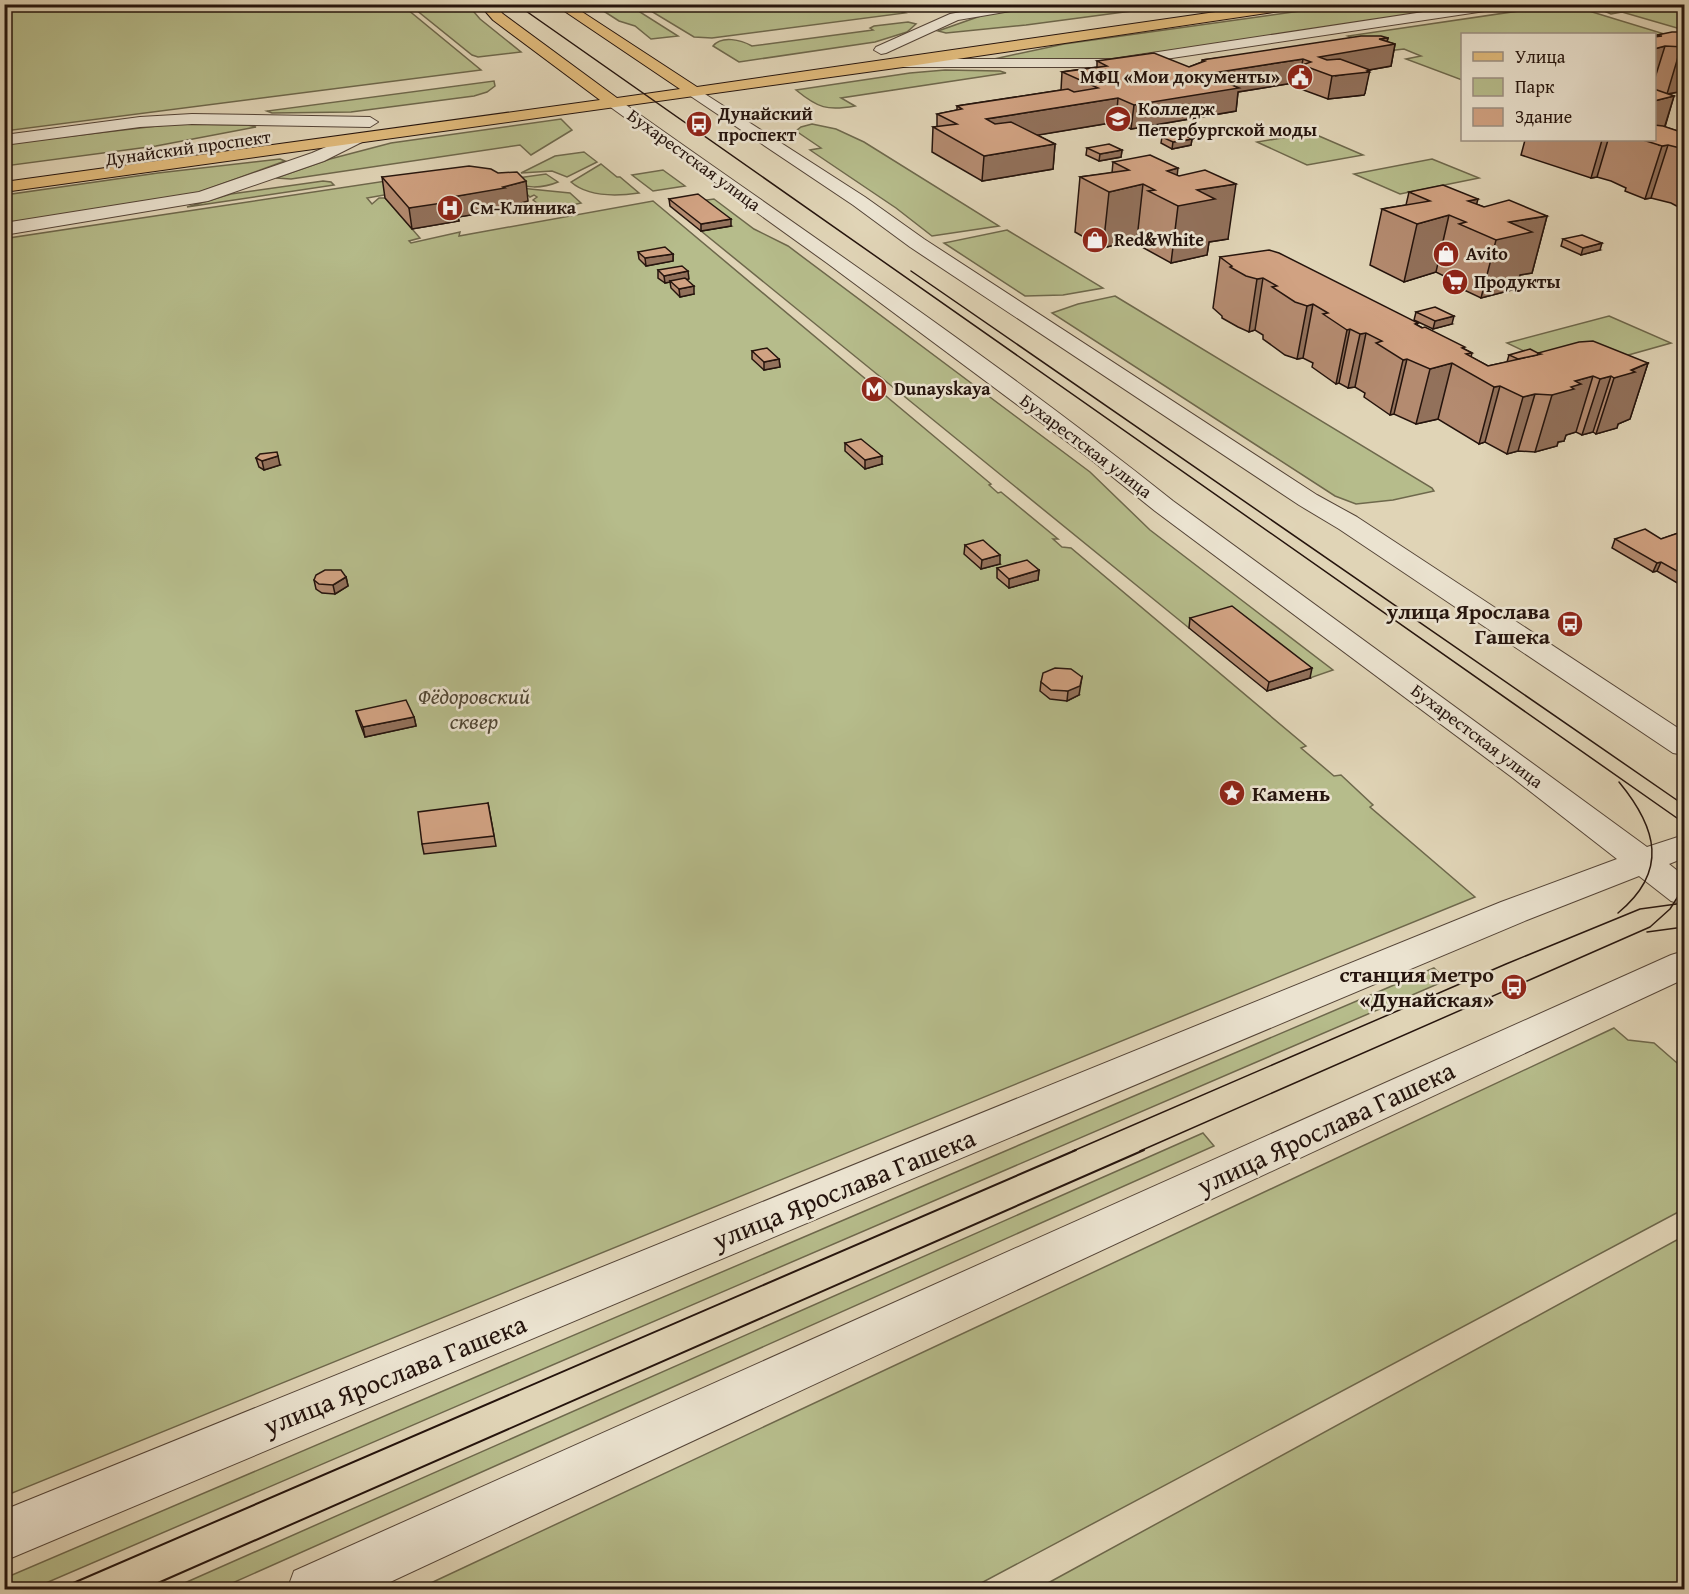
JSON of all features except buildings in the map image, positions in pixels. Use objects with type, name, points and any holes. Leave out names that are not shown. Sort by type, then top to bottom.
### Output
[{"type":"main road","name":"Бухарестская улица","points":[[485,4],[498,17],[596,90],[617,95]]},
{"type":"main road","points":[[993,35],[1218,4]]},
{"type":"main road","name":"Дунайский проспект","points":[[4,187],[356,139],[694,84],[903,63],[1301,4]]},
{"type":"main road","points":[[564,6],[674,79],[694,84]]},
{"type":"main road","points":[[875,50],[937,42]]},
{"type":"main road","points":[[652,82],[674,79]]},
{"type":"main road","name":"Дунайский проспект","points":[[4,174],[596,90]]},
{"type":"street","points":[[875,50],[955,17],[1029,4]]},
{"type":"street","points":[[903,63],[1112,63],[1504,4]]},
{"type":"street","points":[[694,84],[917,243],[1308,500],[1348,523],[1684,746]]},
{"type":"street","name":"Бухарестская улица","points":[[617,95],[1684,893]]},
{"type":"street","name":"Дунайский проспект","points":[[4,140],[140,122],[192,119],[370,122]]},
{"type":"street","name":"Дунайский проспект","points":[[4,229],[202,197],[318,157],[356,139]]},
{"type":"street","name":"улица Ярослава Гашека","points":[[4,1536],[1514,911],[1684,846]]},
{"type":"street","name":"улица Ярослава Гашека","points":[[313,1590],[1684,964]]},
{"type":"green space","points":[[1566,4],[1684,40],[1684,47],[1656,52],[1656,33],[1461,33],[1461,80],[1406,59],[1421,56],[1404,49],[1387,51],[1348,36]]},
{"type":"green space","points":[[4,5],[402,5],[481,70],[5,131]]},
{"type":"green space","points":[[410,5],[468,5],[480,19],[521,52],[478,57],[472,55]]},
{"type":"green space","points":[[594,5],[629,5],[678,36],[651,39],[635,26],[619,21]]},
{"type":"green space","points":[[641,5],[885,5],[905,13],[712,38],[694,37]]},
{"type":"green space","points":[[1055,5],[1177,5],[1026,25],[946,33],[938,31],[989,13]]},
{"type":"green space","points":[[1343,5],[1478,5],[1107,60],[994,59],[1064,44]]},
{"type":"green space","points":[[1613,5],[1684,5],[1684,30],[1622,12],[1611,14],[1597,8]]},
{"type":"green space","points":[[908,22],[916,24],[907,32],[875,42],[739,62],[713,46],[721,41],[737,40],[752,46],[873,30],[870,28],[874,26]]},
{"type":"green space","points":[[945,70],[1006,73],[841,98],[855,106],[845,107],[823,107],[796,90],[910,73]]},
{"type":"green space","points":[[494,81],[495,86],[487,92],[474,96],[351,112],[272,113],[267,111]]},
{"type":"green space","points":[[561,119],[572,130],[531,155],[520,145],[291,179],[276,178],[330,159],[391,143]]},
{"type":"green space","points":[[174,124],[256,127],[156,146],[5,166],[4,144]]},
{"type":"green space","points":[[812,124],[836,129],[864,142],[999,226],[932,236],[896,208],[810,150],[821,148],[796,131]]},
{"type":"green space","points":[[1312,133],[1363,155],[1307,165],[1257,142]]},
{"type":"green space","points":[[584,152],[597,162],[567,177],[552,171],[521,173],[555,156]]},
{"type":"green space","points":[[280,159],[285,161],[197,193],[5,224],[5,195],[158,173]]},
{"type":"green space","points":[[1432,159],[1479,178],[1400,194],[1354,174]]},
{"type":"green space","points":[[601,164],[639,193],[613,195],[594,193],[571,182]]},
{"type":"green space","points":[[663,170],[685,186],[653,191],[632,175]]},
{"type":"green space","points":[[546,174],[558,182],[533,187],[515,183],[510,179]]},
{"type":"green space","name":"Фёдоровский сквер","points":[[419,176],[424,188],[367,198],[372,204],[379,198],[385,198],[420,238],[409,241],[411,243],[460,232],[459,236],[653,201],[991,484],[989,485],[998,493],[1001,492],[1058,539],[1053,539],[1062,547],[1071,548],[1306,746],[1301,748],[1334,776],[1341,775],[1373,805],[1370,807],[1475,897],[5,1496],[4,241],[9,238]]},
{"type":"green space","points":[[323,181],[334,185],[187,207],[231,194]]},
{"type":"green space","points":[[520,188],[570,193],[581,203],[556,208],[544,206],[533,200],[537,197],[534,195],[530,197]]},
{"type":"green space","points":[[714,199],[754,229],[788,246],[1090,472],[1150,530],[1333,670],[1310,678],[1230,615],[1189,628],[701,231],[730,226],[699,201]]},
{"type":"green space","points":[[1007,230],[1103,288],[1063,295],[1025,296],[944,243]]},
{"type":"green space","points":[[1115,296],[1434,491],[1393,500],[1356,504],[1335,496],[1052,313],[1078,304]]},
{"type":"green space","points":[[1609,316],[1671,343],[1568,372],[1507,343]]},
{"type":"green space","points":[[1434,968],[1447,980],[32,1589],[5,1589],[5,1578]]},
{"type":"green space","points":[[1614,1028],[1628,1040],[1654,1043],[1684,1069],[1684,1209],[970,1589],[418,1589]]},
{"type":"green space","points":[[1203,1133],[1214,1146],[219,1589],[171,1589]]},
{"type":"green space","points":[[1684,1236],[1684,1589],[1037,1589]]},
{"type":"tram line","points":[[516,4],[1684,823]]},
{"type":"tram line","points":[[911,271],[1684,805]]},
{"type":"tram line","points":[[1618,913],[1634,897],[1645,881],[1651,865],[1652,849],[1642,816],[1619,782]]},
{"type":"tram line","points":[[1673,905],[1684,887]]},
{"type":"tram line","points":[[1673,905],[1684,903]]},
{"type":"tram line","points":[[1073,1151],[1506,964],[1640,909],[1673,905]]},
{"type":"tram line","points":[[1140,1151],[1650,927],[1673,905]]},
{"type":"tram line","points":[[1647,932],[1684,927]]},
{"type":"tram line","points":[[57,1590],[1076,1150]]},
{"type":"tram line","points":[[142,1590],[1144,1150]]},
{"type":"place","name":"МФЦ «Мои документы»","points":[[1300,77]]},
{"type":"place","name":"Колледж Петербургской моды","points":[[1118,119]]},
{"type":"place","name":"Дунайский проспект","points":[[699,124]]},
{"type":"place","name":"См-Клиника","points":[[450,208]]},
{"type":"place","name":"Red&White","points":[[1095,240]]},
{"type":"place","name":"Avito","points":[[1446,254]]},
{"type":"place","name":"Продукты","points":[[1455,282]]},
{"type":"place","name":"Dunayskaya","points":[[874,389]]},
{"type":"place","name":"улица Ярослава Гашека","points":[[1570,624]]},
{"type":"place","name":"Камень","points":[[1232,793]]},
{"type":"place","name":"станция метро «Дунайская»","points":[[1514,987]]}]
